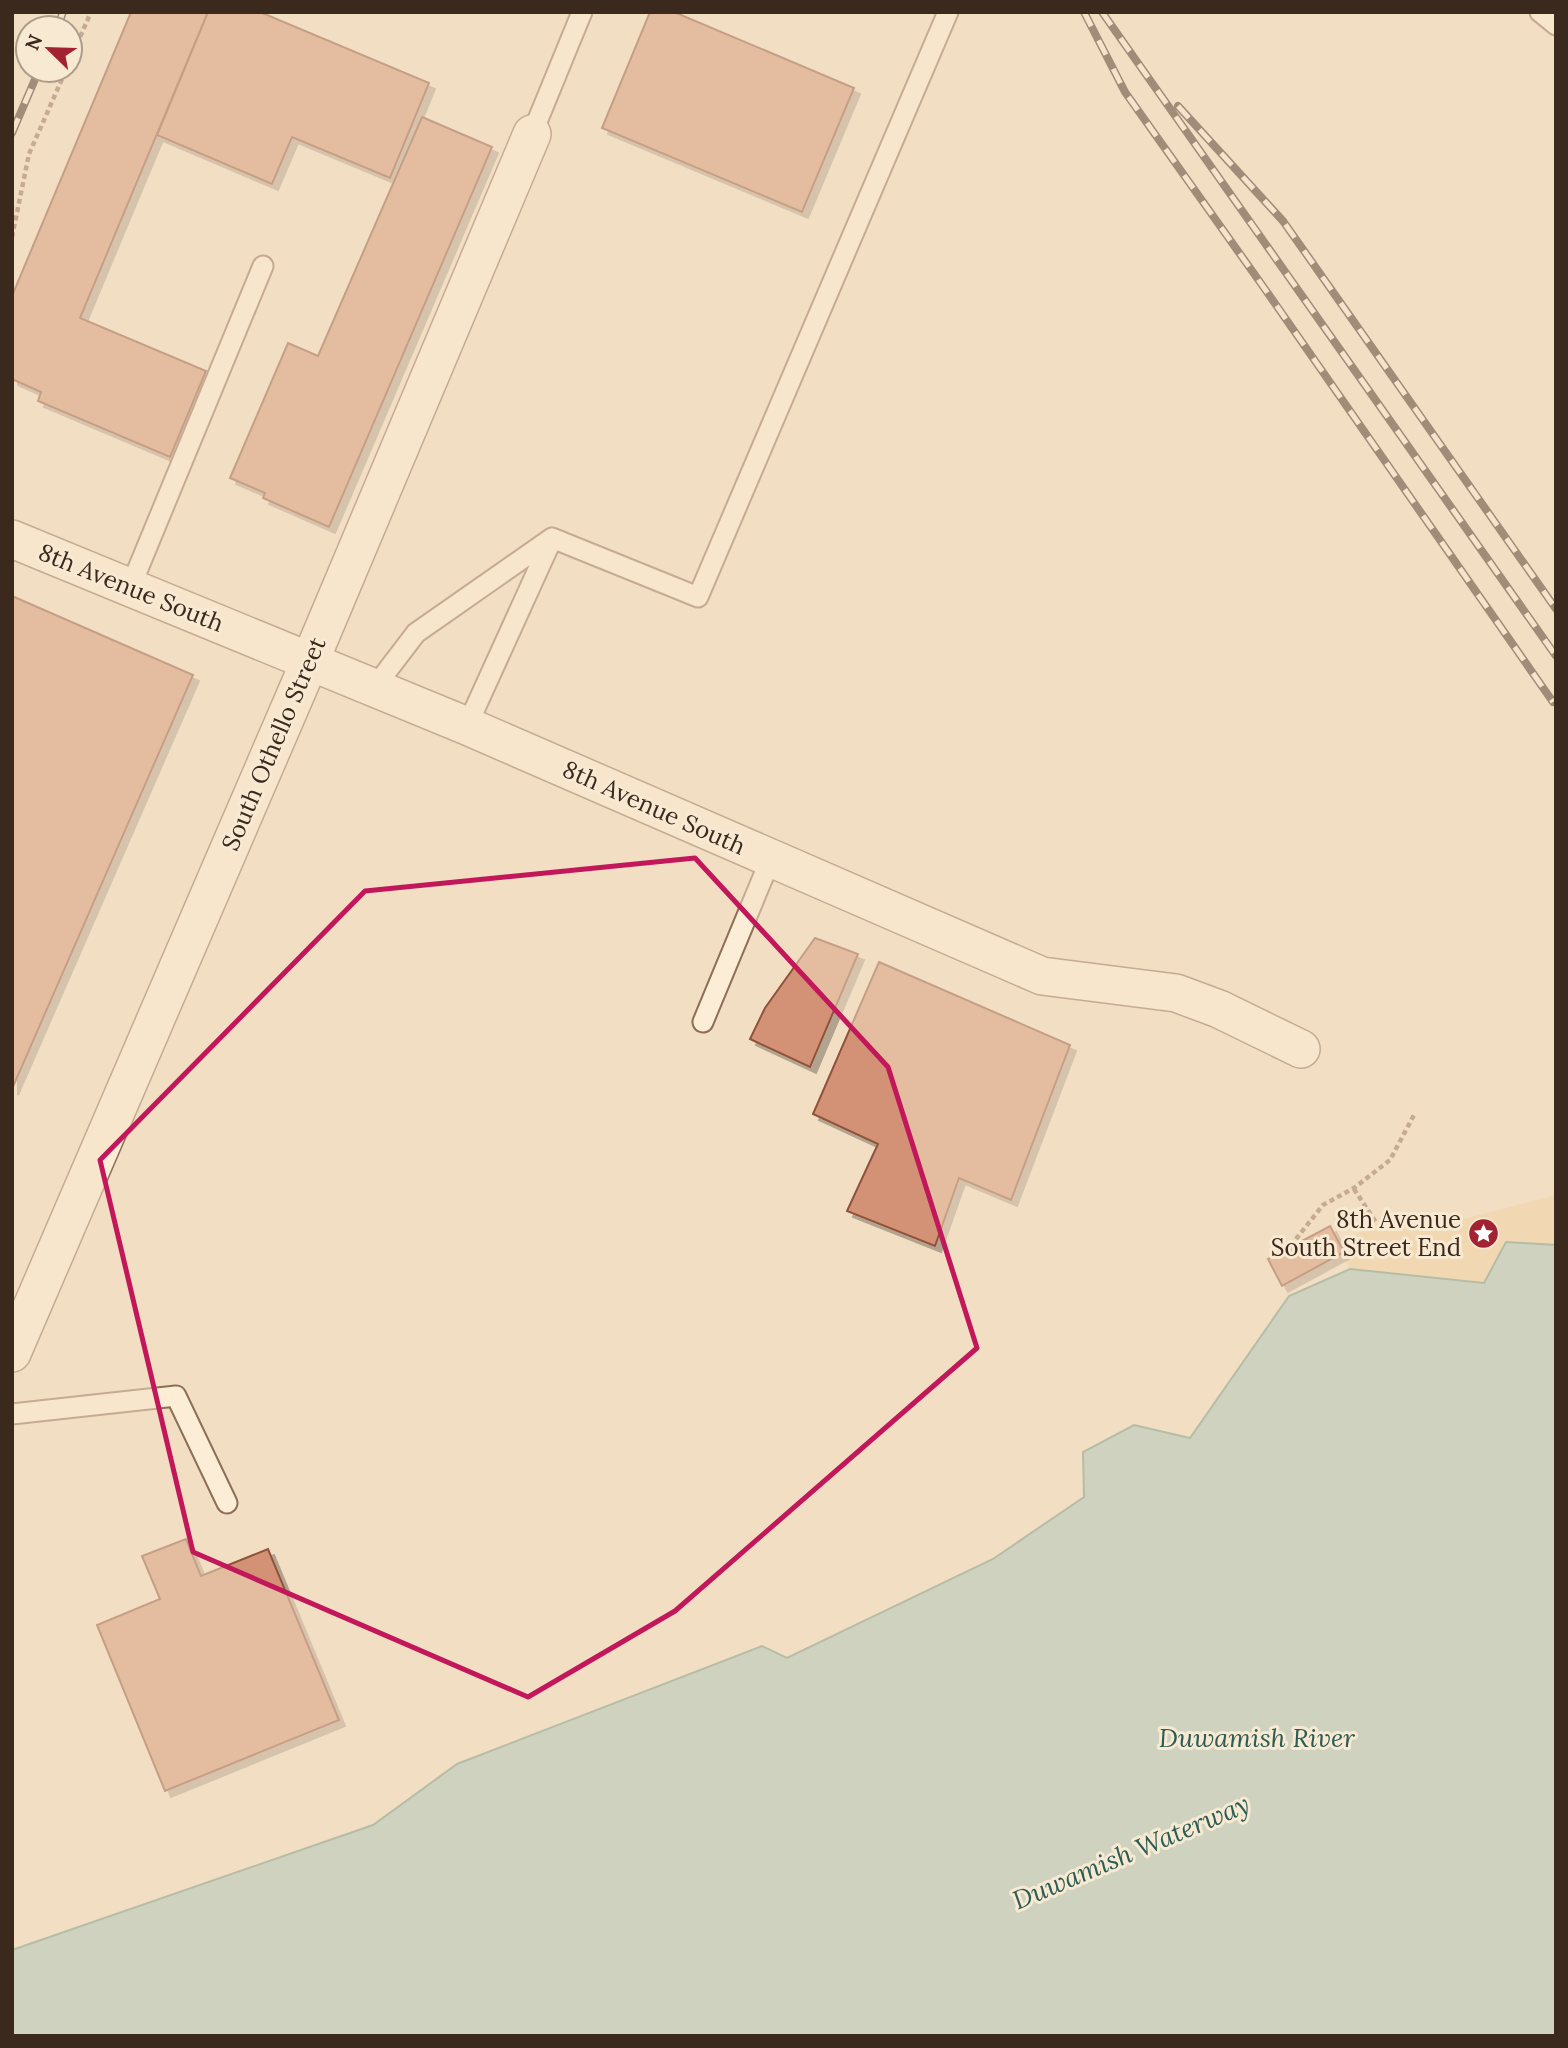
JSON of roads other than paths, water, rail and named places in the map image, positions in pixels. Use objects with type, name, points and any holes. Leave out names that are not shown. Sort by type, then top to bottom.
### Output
[{"type":"street","name":"South Othello Street","points":[[12,1353],[310,661],[532,134]]},
{"type":"street","name":"8th Avenue South","points":[[12,539],[467,726],[1042,976],[1176,993],[1219,1009],[1301,1049]]},
{"type":"lane","points":[[532,134],[582,12]]},
{"type":"lane","points":[[552,538],[698,597],[948,12]]},
{"type":"lane","points":[[1540,12],[1556,25]]},
{"type":"lane","points":[[130,588],[262,266]]},
{"type":"lane","points":[[374,688],[416,633],[552,538]]},
{"type":"lane","points":[[467,726],[552,538]]},
{"type":"lane","points":[[704,1022],[771,859]]},
{"type":"lane","points":[[12,1414],[176,1396],[227,1503]]},
{"type":"water","name":"Duwamish River","points":[[1506,1242],[1556,1245],[1556,2036],[12,2036],[12,1950],[373,1825],[457,1764],[762,1646],[787,1658],[993,1559],[1084,1497],[1083,1452],[1134,1425],[1190,1438],[1289,1296],[1350,1269],[1484,1283]]},
{"type":"railway","points":[[1084,12],[1125,92],[1553,702]]},
{"type":"railway","points":[[1102,12],[1556,656]]},
{"type":"railway","points":[[12,133],[33,84]]},
{"type":"railway","points":[[1178,106],[1283,221],[1556,609]]},
{"type":"place","name":"8th Avenue South Street End","points":[[1484,1234]]},
{"type":"water label","name":"Duwamish Waterway","points":[[1131,1852]]}]
